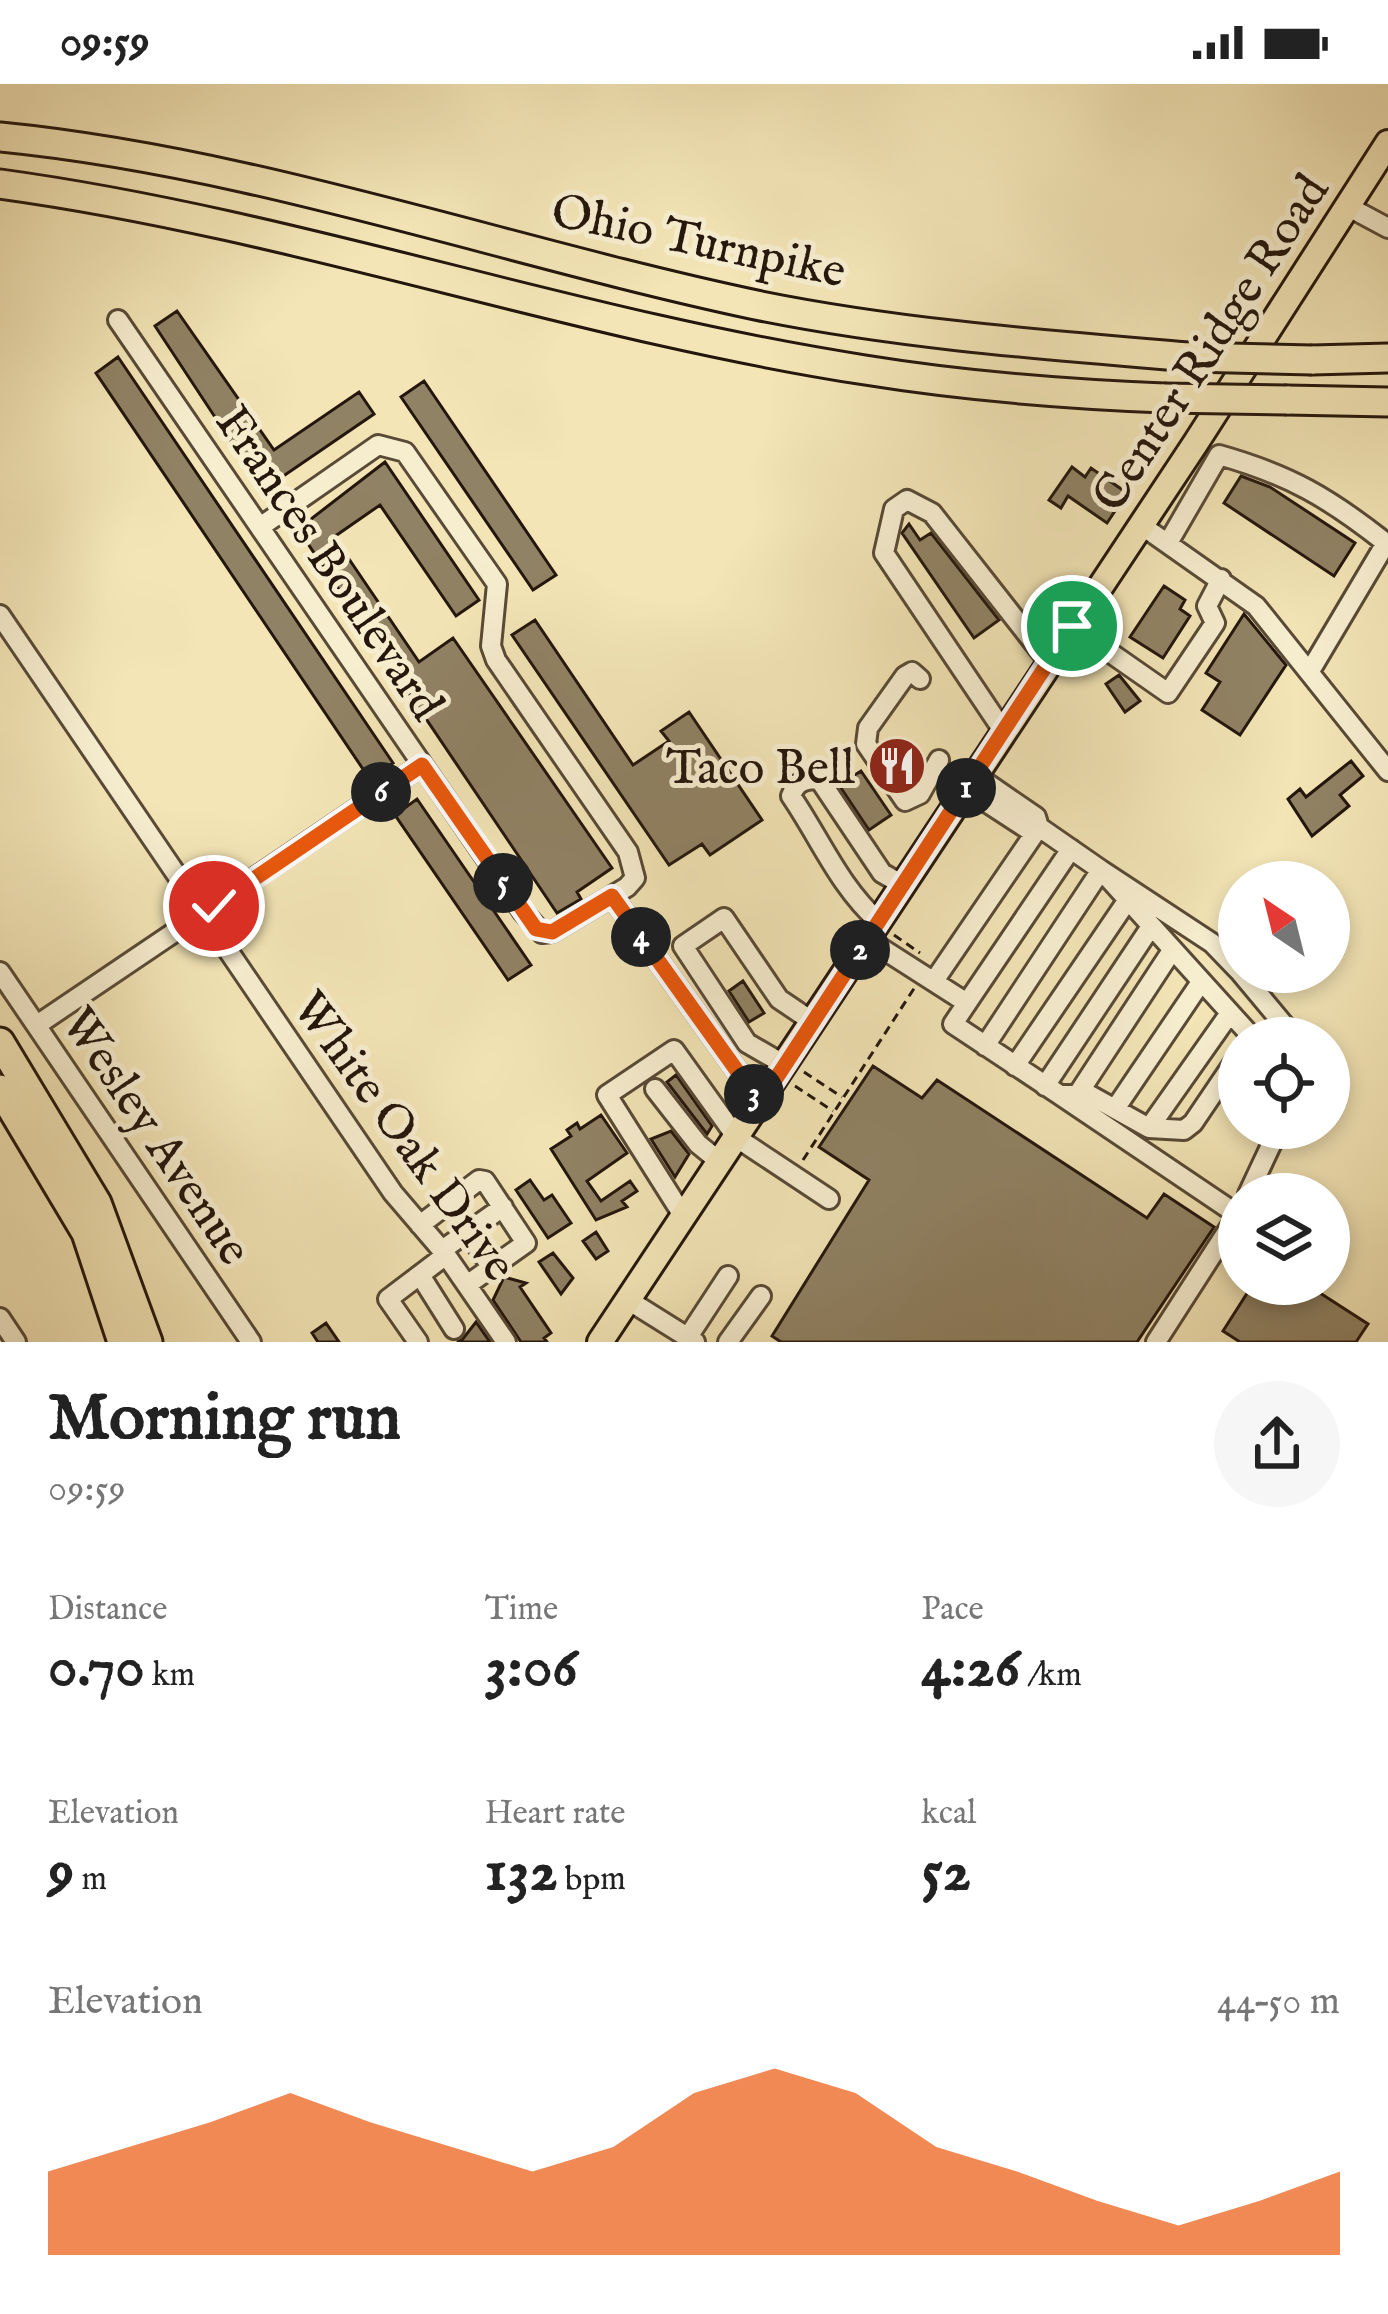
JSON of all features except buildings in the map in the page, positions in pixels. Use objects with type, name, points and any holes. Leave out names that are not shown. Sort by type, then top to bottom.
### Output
[{"type":"highway","name":"Ohio Turnpike","points":[[0,137],[185,168],[758,305],[888,325],[1190,357],[1388,358]]},
{"type":"highway","name":"Ohio Turnpike","points":[[0,184],[238,226],[792,356],[923,378],[1164,398],[1388,402]]},
{"type":"highway","points":[[0,1042],[86,1182],[123,1263],[148,1342]]},
{"type":"highway","points":[[0,1089],[98,1258],[122,1342]]},
{"type":"main road","name":"Center Ridge Road","points":[[600,1342],[760,1103],[794,1074],[813,1022],[1388,143]]},
{"type":"street","points":[[1347,206],[1388,228]]},
{"type":"street","name":"Frances Boulevard","points":[[118,320],[422,765],[536,929],[552,932],[635,878],[628,852],[502,670],[491,646],[496,584],[405,452],[378,446],[260,527]]},
{"type":"street","points":[[1168,543],[1220,455],[1285,474],[1327,496],[1386,543],[1310,670]]},
{"type":"street","points":[[1004,731],[884,553],[894,509],[908,500],[932,513],[1060,644],[1168,693],[1215,623],[1207,606],[1221,579]]},
{"type":"street","points":[[1141,525],[1256,606],[1388,771]]},
{"type":"street","name":"White Oak Drive","points":[[0,615],[393,1193],[444,1252],[506,1342]]},
{"type":"street","points":[[920,679],[912,672],[905,676],[865,739],[905,801],[920,794],[939,760]]},
{"type":"street","points":[[37,1025],[422,765]]},
{"type":"street","points":[[903,885],[882,873],[819,779],[805,779],[794,788],[791,796],[873,931],[926,981],[968,1004]]},
{"type":"street","points":[[970,782],[1029,830],[1039,827]]},
{"type":"street","points":[[1039,827],[1218,949]]},
{"type":"street","points":[[926,981],[1039,827]]},
{"type":"street","points":[[1071,849],[953,1024],[1218,1200]]},
{"type":"street","points":[[1101,870],[1234,1017]]},
{"type":"street","points":[[985,1046],[1101,870]]},
{"type":"street","points":[[612,896],[760,1103]]},
{"type":"street","points":[[1015,1066],[1127,901]]},
{"type":"street","points":[[794,1074],[747,1043],[683,946],[724,918],[778,999],[813,1022]]},
{"type":"street","points":[[1060,1092],[1150,928]]},
{"type":"street","points":[[1060,1092],[1171,952]]},
{"type":"street","name":"Wesley Avenue","points":[[0,972],[250,1342]]},
{"type":"street","points":[[1115,1109],[1201,982]]},
{"type":"street","points":[[1257,993],[1277,1017]]},
{"type":"street","points":[[1149,1128],[1230,1013]]},
{"type":"street","points":[[684,1216],[607,1095],[674,1050],[737,1138],[829,1199]]},
{"type":"street","points":[[1060,1092],[1088,1094],[1149,1128],[1184,1130],[1218,1086]]},
{"type":"street","points":[[655,1089],[698,1144],[720,1162]]},
{"type":"street","points":[[420,1225],[479,1180],[503,1207],[526,1243],[467,1285]]},
{"type":"street","points":[[418,1342],[388,1300],[503,1207]]},
{"type":"street","points":[[468,1232],[492,1268]]},
{"type":"street","points":[[1156,1342],[1218,1246]]},
{"type":"street","points":[[420,1275],[454,1329]]},
{"type":"street","points":[[628,1300],[691,1340],[728,1276]]},
{"type":"street","points":[[728,1342],[760,1296]]},
{"type":"street","points":[[0,1318],[16,1342]]},
{"type":"street","points":[[653,1342],[665,1323]]},
{"type":"path","points":[[800,1167],[926,981]]},
{"type":"path","points":[[794,1074],[844,1098]]},
{"type":"path","points":[[794,1074],[834,1112]]},
{"type":"place","name":"Taco Bell","points":[[897,766]]},
{"type":"route","points":[[214,906],[422,765],[536,929],[552,932],[612,896],[760,1103],[1072,626]]}]
